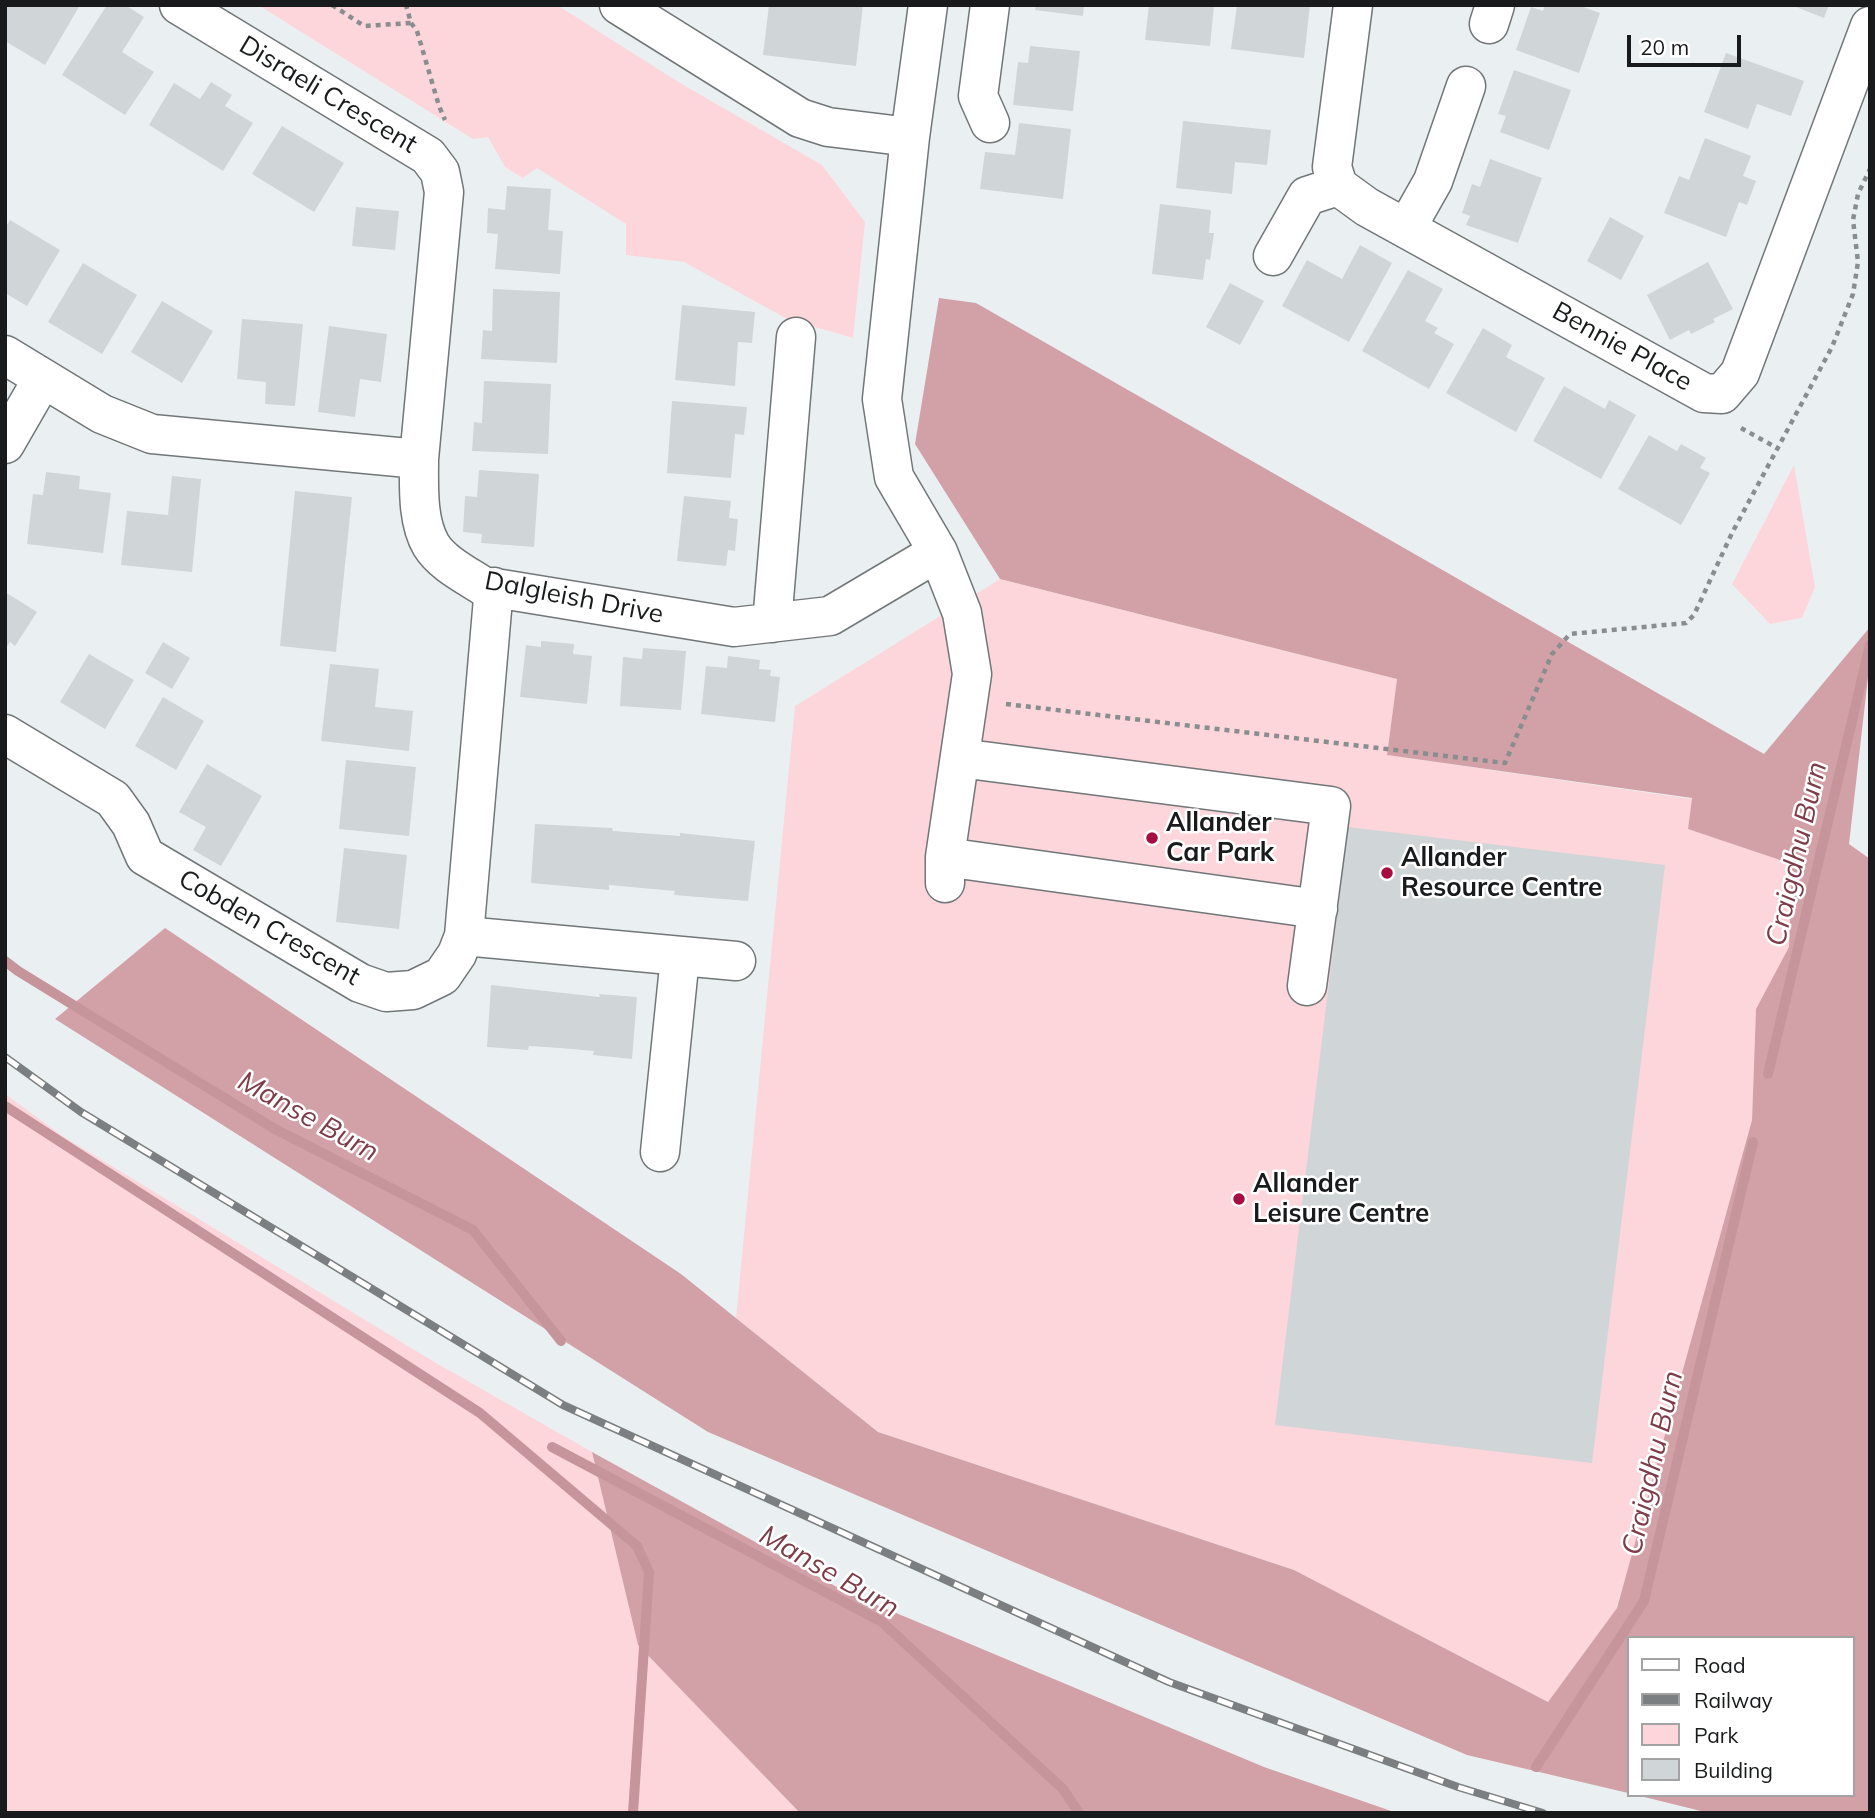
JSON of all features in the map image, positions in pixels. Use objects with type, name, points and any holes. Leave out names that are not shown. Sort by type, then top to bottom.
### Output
[{"type":"street","name":"Disraeli Crescent","points":[[179,5],[428,156],[440,172],[444,192],[419,459]]},
{"type":"street","points":[[928,5],[910,137],[882,399],[894,477],[938,552],[962,613],[970,687],[945,870],[1318,909]]},
{"type":"street","points":[[916,90],[984,109],[990,5]]},
{"type":"street","points":[[1273,256],[1307,196],[1338,186],[1332,167],[1353,5]]},
{"type":"street","points":[[623,6],[800,118],[828,127],[910,137]]},
{"type":"street","name":"Bennie Place","points":[[1338,186],[1367,207],[1704,393],[1722,394],[1740,373],[1870,26]]},
{"type":"street","points":[[1407,227],[1433,181],[1466,86]]},
{"type":"street","points":[[772,622],[796,337]]},
{"type":"street","points":[[5,355],[102,414],[152,434],[419,459]]},
{"type":"street","points":[[5,444],[43,378]]},
{"type":"street","name":"Dalgleish Drive","points":[[419,459],[419,509],[431,545],[453,567],[483,586],[734,627],[830,616],[938,552]]},
{"type":"street","name":"Cobden Crescent","points":[[5,734],[113,799],[131,824],[145,856],[360,983],[386,992],[413,990],[442,976],[457,954],[464,936],[494,587]]},
{"type":"street","points":[[960,758],[1331,806],[1307,986]]},
{"type":"street","points":[[464,936],[736,961]]},
{"type":"street","points":[[660,1152],[680,957]]},
{"type":"path","points":[[332,5],[364,26],[411,23]]},
{"type":"path","points":[[406,5],[428,68]]},
{"type":"path","points":[[970,687],[1505,763],[1552,654],[1570,634],[1686,623],[1695,615],[1732,533],[1836,337],[1853,294],[1858,262],[1853,220],[1858,194],[1870,169]]},
{"type":"green space","points":[[258,5],[557,5],[680,83],[822,165],[865,222],[853,338],[787,319],[684,262],[626,255],[626,224],[537,168],[523,178],[505,167],[488,137],[473,139]]},
{"type":"green space","points":[[1794,465],[1815,587],[1802,618],[1770,624],[1732,584]]},
{"type":"green space","name":"Allander Leisure Centre","points":[[1000,579],[1397,679],[1387,755],[1692,799],[1688,829],[1792,863],[1789,947],[1756,1010],[1752,1120],[1617,1608],[1548,1702],[1294,1570],[878,1432],[736,1318],[795,706]]},
{"type":"green space","points":[[5,1094],[64,1137],[431,1360],[592,1452],[638,1645],[800,1813],[5,1813]]},
{"type":"shaded area","points":[[939,298],[976,303],[1764,754],[1870,627],[1870,660],[1849,844],[1870,859],[1870,1813],[1709,1813],[1644,1797],[1854,1797],[1854,1636],[1626,1636],[1626,1793],[1467,1755],[708,1432],[55,1019],[165,928],[681,1274],[878,1432],[1294,1570],[1548,1702],[1617,1608],[1752,1120],[1756,1009],[1789,947],[1792,864],[1688,829],[1692,798],[1387,755],[1397,679],[1000,579],[915,444]]},
{"type":"shaded area","points":[[592,1452],[846,1592],[1264,1767],[1397,1813],[800,1813],[638,1645]]},
{"type":"building","points":[[5,5],[80,5],[45,65],[5,41]]},
{"type":"building","points":[[107,5],[125,5],[144,17],[122,52],[154,72],[125,115],[62,75]]},
{"type":"building","points":[[769,5],[863,5],[856,66],[763,55]]},
{"type":"building","points":[[1036,5],[1084,5],[1083,16],[1035,10]]},
{"type":"building","points":[[1149,5],[1214,5],[1210,46],[1145,40]]},
{"type":"building","points":[[1237,5],[1310,5],[1304,58],[1231,49]]},
{"type":"building","points":[[1545,5],[1578,5],[1600,13],[1579,73],[1516,50],[1531,7],[1543,11]]},
{"type":"building","points":[[1791,5],[1829,5],[1824,18]]},
{"type":"building","points":[[1030,46],[1080,51],[1073,111],[1013,105],[1018,62],[1028,63]]},
{"type":"building","points":[[1726,53],[1804,81],[1791,116],[1757,104],[1748,129],[1704,112]]},
{"type":"building","points":[[1514,70],[1571,90],[1549,150],[1500,132],[1506,116],[1498,114]]},
{"type":"building","points":[[211,82],[232,95],[225,106],[253,123],[223,171],[149,125],[174,83],[200,99]]},
{"type":"building","points":[[1183,121],[1271,130],[1267,165],[1235,162],[1232,194],[1176,188]]},
{"type":"building","points":[[1019,123],[1071,129],[1063,199],[980,189],[985,152],[1015,155]]},
{"type":"building","points":[[282,126],[344,163],[314,212],[252,174]]},
{"type":"building","points":[[1705,138],[1751,156],[1743,176],[1756,181],[1747,205],[1739,202],[1726,237],[1664,213],[1679,176],[1689,180]]},
{"type":"building","points":[[1490,159],[1542,178],[1518,243],[1466,225],[1470,216],[1462,213],[1472,184],[1480,187]]},
{"type":"building","points":[[507,186],[551,189],[548,230],[563,231],[560,274],[495,269],[498,234],[487,233],[488,208],[505,210]]},
{"type":"building","points":[[1160,204],[1211,210],[1209,233],[1214,233],[1210,260],[1206,259],[1203,280],[1152,274]]},
{"type":"building","points":[[356,207],[399,211],[395,250],[352,246]]},
{"type":"building","points":[[1610,217],[1644,236],[1621,280],[1587,261]]},
{"type":"building","points":[[10,220],[60,250],[27,306],[5,293],[5,228]]},
{"type":"building","points":[[1360,245],[1392,263],[1349,342],[1282,306],[1307,260],[1342,279]]},
{"type":"building","points":[[1708,262],[1733,309],[1691,334],[1689,330],[1670,340],[1647,295]]},
{"type":"building","points":[[83,263],[137,295],[102,354],[48,322]]},
{"type":"building","points":[[1408,270],[1443,289],[1425,321],[1438,328],[1434,333],[1454,344],[1429,389],[1362,351]]},
{"type":"building","points":[[1230,283],[1264,301],[1240,345],[1206,327]]},
{"type":"building","points":[[493,289],[560,292],[557,363],[481,359],[483,330],[492,331]]},
{"type":"building","points":[[162,301],[213,331],[182,383],[131,352]]},
{"type":"building","points":[[682,305],[755,312],[752,343],[738,342],[735,386],[675,380]]},
{"type":"building","points":[[242,319],[303,324],[295,406],[265,404],[266,382],[237,379]]},
{"type":"building","points":[[329,326],[387,334],[381,382],[360,379],[355,417],[318,412]]},
{"type":"building","points":[[1483,328],[1512,345],[1506,357],[1545,378],[1516,432],[1446,393]]},
{"type":"building","points":[[484,381],[551,384],[548,454],[472,451],[474,422],[482,423]]},
{"type":"building","points":[[1564,386],[1605,409],[1609,400],[1636,415],[1601,479],[1533,441]]},
{"type":"building","points":[[672,401],[747,407],[744,435],[735,434],[731,478],[667,473]]},
{"type":"building","points":[[1649,435],[1677,451],[1681,444],[1706,458],[1700,468],[1710,473],[1681,525],[1618,489]]},
{"type":"building","points":[[479,470],[539,474],[534,547],[481,543],[482,534],[463,532],[465,496],[477,497]]},
{"type":"building","points":[[46,472],[80,476],[79,489],[111,493],[103,553],[27,544],[33,494],[43,495]]},
{"type":"building","points":[[172,476],[201,479],[192,572],[121,565],[127,511],[168,515]]},
{"type":"building","points":[[295,491],[352,497],[336,652],[280,646]]},
{"type":"building","points":[[684,496],[731,501],[729,518],[738,519],[735,551],[728,550],[726,566],[677,561]]},
{"type":"building","points":[[5,592],[37,612],[15,646],[10,642],[5,649]]},
{"type":"building","points":[[541,641],[574,644],[573,654],[592,656],[587,704],[520,697],[526,645],[541,647]]},
{"type":"building","points":[[163,642],[190,658],[172,689],[145,673]]},
{"type":"building","points":[[643,648],[686,651],[681,710],[620,706],[623,657],[642,659]]},
{"type":"building","points":[[89,654],[134,680],[105,729],[60,702]]},
{"type":"building","points":[[728,656],[760,660],[759,669],[771,670],[770,676],[780,677],[775,722],[701,714],[706,666],[727,668]]},
{"type":"building","points":[[330,664],[379,669],[375,707],[413,711],[409,751],[321,741]]},
{"type":"building","points":[[163,697],[204,721],[176,770],[135,746]]},
{"type":"building","points":[[346,760],[416,767],[409,836],[339,829]]},
{"type":"building","points":[[207,764],[262,796],[221,866],[193,850],[206,827],[179,812]]},
{"type":"building","points":[[535,824],[612,828],[613,831],[680,836],[680,833],[755,841],[748,901],[674,895],[675,891],[609,885],[609,890],[531,883]]},
{"type":"building","name":"Allander Leisure Centre","points":[[1348,827],[1665,865],[1592,1463],[1275,1425]]},
{"type":"building","points":[[344,848],[407,855],[399,929],[336,922]]},
{"type":"building","points":[[491,985],[600,997],[599,994],[637,997],[632,1059],[593,1055],[594,1051],[560,1048],[529,1046],[528,1050],[487,1047]]},
{"type":"waterway","name":"Craigdhu Burn","points":[[1768,1074],[1870,645]]},
{"type":"waterway","name":"Manse Burn","points":[[5,961],[275,1129],[473,1230],[561,1341]]},
{"type":"waterway","points":[[5,1106],[480,1413],[637,1546],[649,1572],[633,1813]]},
{"type":"waterway","name":"Craigdhu Burn","points":[[1536,1767],[1644,1601],[1753,1142]]},
{"type":"waterway","name":"Manse Burn","points":[[552,1447],[882,1622],[1063,1789],[1079,1813]]},
{"type":"railway","points":[[5,1057],[81,1112],[563,1405],[1169,1682],[1458,1787],[1543,1813]]},
{"type":"place","name":"Allander Car Park","points":[[1152,838]]},
{"type":"place","name":"Allander Resource Centre","points":[[1387,873]]},
{"type":"place","name":"Allander Leisure Centre","points":[[1239,1199]]}]
